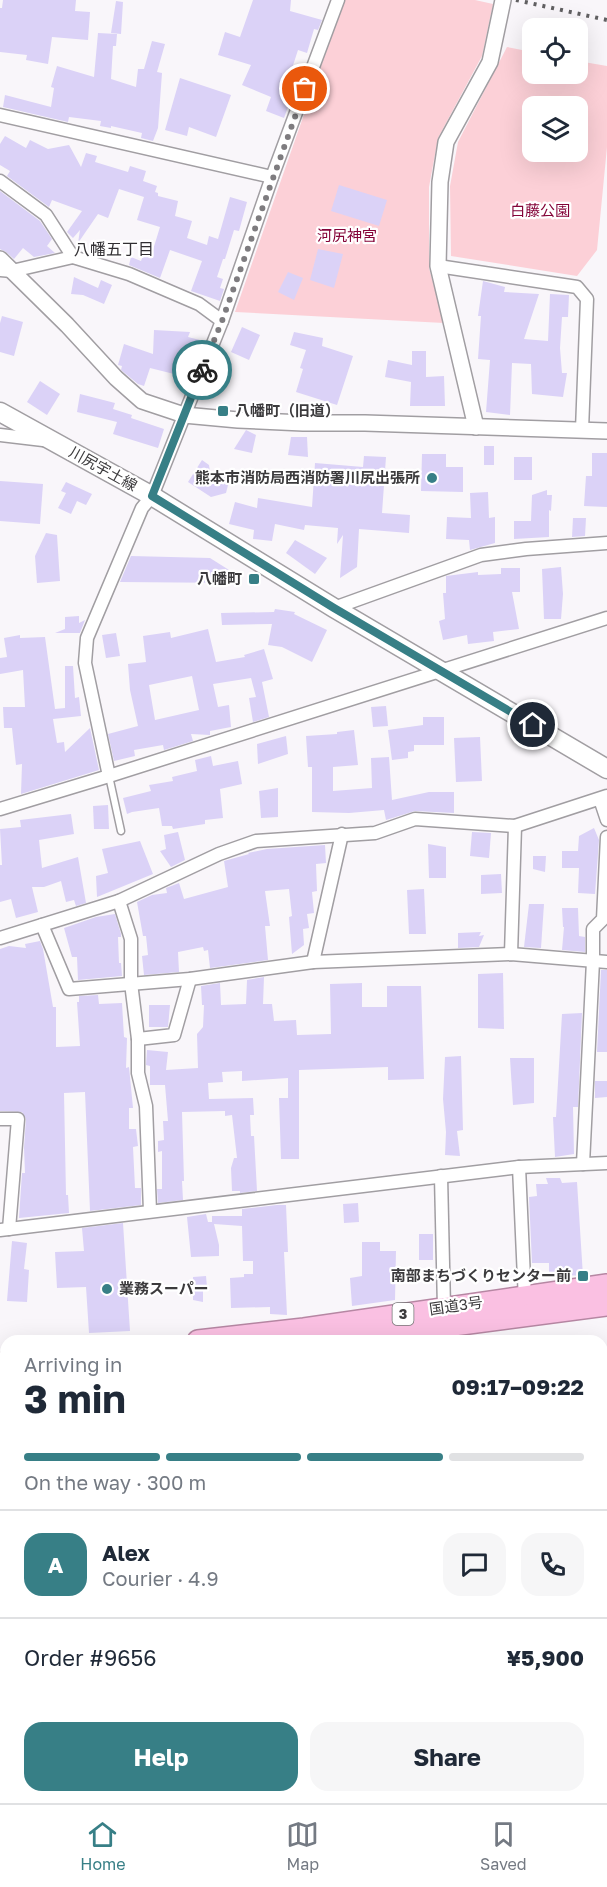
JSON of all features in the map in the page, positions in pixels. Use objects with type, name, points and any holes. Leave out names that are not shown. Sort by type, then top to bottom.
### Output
[{"type":"highway","name":"国道3号","points":[[364,1335],[526,1306],[607,1285]]},
{"type":"highway","name":"国道3号","points":[[251,1335],[444,1308],[607,1305]]},
{"type":"main road","name":"川尻宇土線","points":[[0,412],[152,496],[334,608],[607,769]]},
{"type":"street","points":[[109,776],[85,663],[87,638],[142,508],[152,496],[222,321],[272,177],[338,0]]},
{"type":"street","points":[[477,427],[438,266],[440,182],[446,142],[490,62],[503,0]]},
{"type":"street","points":[[0,115],[272,177]]},
{"type":"street","points":[[0,181],[46,214],[73,257]]},
{"type":"street","points":[[6,271],[73,257],[129,274],[199,304],[222,321]]},
{"type":"street","points":[[0,258],[6,271],[67,325],[116,378],[142,401],[184,415],[303,423],[607,431]]},
{"type":"street","points":[[438,266],[577,287],[587,299],[582,430]]},
{"type":"street","points":[[0,435],[52,441]]},
{"type":"street","points":[[334,608],[481,555],[607,543]]},
{"type":"street","points":[[0,809],[607,618]]},
{"type":"street","points":[[0,938],[119,901],[219,854],[256,841],[375,833],[415,819],[515,826],[604,797],[607,820]]},
{"type":"street","points":[[511,954],[515,826]]},
{"type":"street","points":[[313,962],[342,834]]},
{"type":"street","points":[[583,1164],[593,930],[603,920],[607,837]]},
{"type":"street","points":[[119,901],[131,939],[131,983],[138,1039],[138,1072],[146,1106],[150,1211]]},
{"type":"street","points":[[42,925],[69,989],[190,979],[313,962],[511,954],[607,962]]},
{"type":"street","points":[[138,1039],[174,1035],[190,979]]},
{"type":"street","points":[[0,1119],[18,1119],[4,1230],[519,1167],[607,1163]]},
{"type":"street","points":[[519,1167],[526,1306]]},
{"type":"street","points":[[441,1176],[444,1308]]},
{"type":"lane","points":[[109,776],[121,831]]},
{"type":"green space","name":"河尻神宮","points":[[344,0],[475,0],[493,4],[482,56],[438,138],[429,187],[429,268],[444,323],[235,312]]},
{"type":"green space","name":"白藤公園","points":[[507,47],[522,50],[522,84],[588,84],[588,63],[607,66],[607,147],[597,250],[577,276],[451,256],[450,186],[458,142]]},
{"type":"building","points":[[3,0],[76,0],[75,11],[90,12],[88,40],[52,37],[48,64],[26,60],[27,55],[0,52],[0,8],[2,8]]},
{"type":"building","points":[[253,0],[291,0],[290,11],[322,20],[318,30],[314,29],[307,53],[298,50],[285,90],[293,93],[284,118],[266,111],[271,97],[242,85],[251,65],[218,55],[225,32],[240,37]]},
{"type":"building","points":[[116,1],[123,2],[121,34],[111,33]]},
{"type":"building","points":[[98,33],[117,34],[116,46],[113,46],[111,79],[136,87],[138,69],[144,69],[152,41],[165,44],[157,72],[162,73],[158,128],[153,141],[141,138],[142,133],[111,126],[111,128],[100,126],[101,121],[69,117],[68,122],[3,107],[5,95],[51,107],[54,88],[51,87],[57,66],[94,77]]},
{"type":"building","points":[[180,78],[231,95],[216,137],[189,127],[187,136],[165,130]]},
{"type":"building","points":[[5,136],[26,148],[30,140],[48,149],[69,145],[81,167],[86,153],[97,156],[95,162],[128,172],[130,166],[146,171],[143,181],[157,186],[155,192],[158,196],[178,201],[175,216],[192,221],[187,238],[207,245],[209,236],[218,239],[230,197],[247,202],[239,231],[234,230],[217,277],[223,279],[220,288],[224,289],[220,301],[191,291],[202,261],[170,250],[160,278],[129,265],[131,257],[141,261],[145,250],[152,253],[160,227],[137,220],[144,197],[119,189],[108,218],[98,214],[78,243],[80,230],[73,238],[67,232],[82,211],[52,200],[49,207],[7,176],[10,171],[0,165],[0,144]]},
{"type":"building","points":[[339,185],[387,200],[379,226],[331,211]]},
{"type":"building","points":[[0,191],[40,221],[52,239],[47,246],[55,253],[34,257],[23,248],[14,259],[0,249]]},
{"type":"building","points":[[318,249],[343,254],[334,288],[310,280]]},
{"type":"building","points":[[288,272],[303,278],[294,300],[278,292]]},
{"type":"building","points":[[74,277],[98,288],[101,280],[112,285],[104,304],[83,295],[71,294]]},
{"type":"building","points":[[483,281],[505,287],[504,292],[539,294],[524,339],[548,341],[550,294],[569,295],[568,317],[562,317],[560,348],[562,373],[567,373],[563,397],[532,394],[531,364],[512,363],[510,415],[486,412],[490,360],[478,359],[481,316],[478,316]]},
{"type":"building","points":[[2,316],[23,322],[14,356],[0,352]]},
{"type":"building","points":[[242,327],[260,335],[249,360],[231,352]]},
{"type":"building","points":[[154,330],[190,332],[188,337],[200,340],[190,378],[150,368],[144,386],[121,370],[122,366],[118,365],[124,344],[153,354]]},
{"type":"building","points":[[294,332],[323,338],[322,346],[353,356],[337,405],[296,392],[306,350],[290,345]]},
{"type":"building","points":[[412,351],[426,351],[426,377],[444,376],[445,406],[410,406],[411,382],[385,377],[388,360],[412,365]]},
{"type":"building","points":[[40,381],[60,394],[47,415],[27,402]]},
{"type":"building","points":[[80,394],[115,403],[113,409],[132,415],[131,418],[164,429],[158,448],[113,434],[117,422],[77,412]]},
{"type":"building","points":[[246,430],[256,435],[252,453],[234,449]]},
{"type":"building","points":[[291,437],[307,437],[308,457],[288,455]]},
{"type":"building","points":[[484,446],[494,446],[494,465],[484,465]]},
{"type":"building","points":[[592,453],[607,453],[607,507],[584,506],[586,476],[592,476]]},
{"type":"building","points":[[422,454],[446,454],[446,467],[463,467],[463,492],[421,491]]},
{"type":"building","points":[[364,456],[386,457],[382,513],[410,515],[409,533],[359,529],[357,567],[340,578],[343,535],[337,544],[338,528],[305,525],[304,530],[275,524],[272,541],[253,539],[254,530],[229,524],[235,502],[257,508],[258,498],[312,507],[315,463],[363,467]]},
{"type":"building","points":[[514,457],[532,457],[532,480],[514,480]]},
{"type":"building","points":[[202,460],[209,465],[210,472],[230,477],[226,493],[211,497],[188,482]]},
{"type":"building","points":[[0,481],[43,484],[40,524],[0,521]]},
{"type":"building","points":[[66,482],[92,494],[86,505],[77,501],[71,514],[58,508],[66,493],[61,491]]},
{"type":"building","points":[[547,490],[547,495],[552,495],[551,511],[549,510],[549,537],[514,539],[514,521],[531,521],[532,495]]},
{"type":"building","points":[[488,492],[489,518],[495,517],[495,543],[470,550],[469,540],[446,539],[447,517],[471,518],[470,493]]},
{"type":"building","points":[[573,518],[586,518],[585,536],[572,537]]},
{"type":"building","points":[[46,533],[57,535],[60,581],[37,583],[35,556]]},
{"type":"building","points":[[295,540],[327,558],[315,574],[286,553]]},
{"type":"building","points":[[131,556],[210,558],[237,575],[237,583],[120,582]]},
{"type":"building","points":[[561,567],[563,594],[561,619],[544,619],[542,569]]},
{"type":"building","points":[[501,568],[520,568],[520,592],[512,592],[519,629],[493,632],[494,641],[468,644],[467,635],[443,640],[439,621],[445,619],[443,593],[446,593],[446,576],[478,572],[478,575],[501,574]]},
{"type":"building","points":[[275,609],[295,612],[294,614],[327,630],[312,662],[282,647],[268,645],[272,624],[222,625],[221,613],[274,612]]},
{"type":"building","points":[[79,616],[79,623],[85,620],[80,633],[55,633],[65,629],[65,617]]},
{"type":"building","points":[[208,629],[216,662],[245,657],[244,655],[264,649],[273,679],[262,682],[269,717],[253,722],[249,698],[256,697],[251,678],[213,684],[218,707],[229,705],[231,727],[210,731],[210,735],[191,734],[193,741],[164,750],[163,745],[134,750],[135,756],[114,761],[108,734],[138,726],[130,690],[128,664],[146,662],[143,636],[170,632],[171,638]],"holes":[[[192,676],[199,710],[155,720],[149,685]]]},
{"type":"building","points":[[116,633],[120,656],[106,658],[102,635]]},
{"type":"building","points":[[20,635],[20,638],[45,637],[55,709],[65,708],[65,666],[73,666],[75,698],[79,697],[81,716],[53,719],[57,743],[64,742],[65,752],[90,728],[99,770],[21,794],[22,764],[16,765],[12,728],[4,728],[3,707],[25,707],[23,670],[0,674],[0,658],[7,657],[4,638]]},
{"type":"building","points":[[386,706],[388,726],[373,727],[371,707]]},
{"type":"building","points":[[423,717],[444,717],[444,745],[414,745],[414,751],[408,752],[408,758],[392,760],[388,730],[423,725]]},
{"type":"building","points":[[354,730],[358,765],[333,767],[333,791],[372,788],[371,758],[389,757],[392,800],[429,792],[454,792],[454,813],[415,811],[386,820],[384,810],[349,813],[312,812],[312,767],[308,767],[306,736],[337,734],[337,732]]},
{"type":"building","points":[[286,736],[288,754],[258,764],[257,744]]},
{"type":"building","points":[[480,737],[482,781],[456,782],[454,738]]},
{"type":"building","points":[[211,756],[213,766],[238,761],[242,784],[220,789],[223,818],[205,820],[205,824],[173,829],[172,826],[162,826],[159,808],[127,814],[123,798],[151,791],[149,785],[173,781],[172,777],[197,771],[195,760]]},
{"type":"building","points":[[278,788],[278,817],[261,818],[259,791]]},
{"type":"building","points":[[108,805],[109,829],[94,829],[93,806]]},
{"type":"building","points":[[71,814],[74,834],[39,840],[42,868],[78,857],[86,903],[76,906],[74,900],[66,902],[61,881],[44,887],[32,887],[38,912],[16,918],[11,899],[0,902],[0,865],[2,865],[0,829],[21,827],[20,820]]},
{"type":"building","points":[[594,828],[599,840],[595,894],[578,893],[579,868],[562,868],[562,851],[578,851],[579,836]]},
{"type":"building","points":[[178,832],[185,860],[171,867],[160,851],[166,849],[164,835]]},
{"type":"building","points":[[472,832],[491,833],[489,858],[470,856]]},
{"type":"building","points":[[140,841],[153,874],[97,897],[96,876],[108,873],[102,849]]},
{"type":"building","points":[[428,844],[446,847],[446,878],[429,878]]},
{"type":"building","points":[[325,845],[326,863],[316,864],[317,891],[312,892],[314,913],[307,914],[309,928],[303,929],[304,945],[292,954],[289,889],[265,891],[270,926],[265,926],[268,960],[210,968],[208,950],[204,951],[203,947],[178,952],[179,972],[144,975],[142,956],[148,955],[146,936],[143,936],[137,902],[152,895],[167,893],[166,888],[179,883],[184,899],[228,887],[224,861],[248,853],[267,849]]},
{"type":"building","points":[[533,856],[546,856],[545,872],[533,869]]},
{"type":"building","points":[[501,874],[502,893],[481,894],[481,875]]},
{"type":"building","points":[[424,889],[426,934],[409,934],[407,890]]},
{"type":"building","points":[[529,904],[544,904],[541,948],[524,947]]},
{"type":"building","points":[[562,908],[578,908],[579,936],[585,937],[585,952],[562,950],[564,927]]},
{"type":"building","points":[[115,914],[121,934],[121,937],[118,937],[122,976],[78,980],[77,957],[72,957],[64,928],[96,917]]},
{"type":"building","points":[[481,932],[479,936],[484,935],[479,947],[458,948],[458,933]]},
{"type":"building","points":[[40,941],[53,1007],[56,1007],[56,1047],[80,1046],[77,1002],[79,1002],[79,996],[98,995],[99,1004],[122,1003],[124,1037],[127,1038],[126,1068],[129,1067],[133,1108],[129,1108],[129,1129],[136,1129],[138,1146],[133,1147],[135,1188],[141,1188],[141,1205],[90,1211],[85,1092],[64,1093],[66,1195],[68,1195],[69,1213],[19,1218],[22,1173],[25,1173],[26,1119],[22,1112],[0,1111],[0,949],[9,946],[26,948],[25,944]]},
{"type":"building","points":[[601,970],[607,970],[607,1052],[597,1052]]},
{"type":"building","points":[[503,973],[504,1029],[478,1028],[478,974]]},
{"type":"building","points":[[264,977],[263,1004],[272,1004],[274,1021],[296,1020],[297,1035],[331,1034],[330,984],[362,983],[362,1007],[387,1007],[387,986],[421,986],[424,1079],[388,1080],[388,1067],[299,1070],[299,1159],[281,1159],[279,1098],[288,1098],[288,1078],[242,1081],[242,1071],[222,1072],[223,1082],[208,1083],[209,1099],[253,1098],[254,1115],[250,1115],[251,1136],[254,1136],[257,1191],[240,1193],[240,1191],[232,1191],[231,1168],[234,1158],[237,1158],[232,1115],[225,1116],[225,1111],[182,1112],[183,1200],[158,1203],[157,1189],[162,1189],[162,1151],[158,1152],[158,1141],[164,1140],[163,1121],[168,1121],[165,1085],[150,1085],[150,1066],[146,1065],[147,1050],[168,1052],[166,1070],[198,1068],[197,1034],[203,1027],[204,1005],[202,1005],[201,986],[220,983],[221,1005],[246,1004],[247,980]]},
{"type":"building","points":[[149,1005],[170,1005],[168,1027],[149,1027]]},
{"type":"building","points":[[582,1013],[578,1107],[573,1107],[574,1154],[555,1157],[553,1117],[556,1117],[562,1014]]},
{"type":"building","points":[[461,1056],[463,1130],[457,1131],[460,1156],[445,1155],[446,1132],[443,1099],[445,1057]]},
{"type":"building","points":[[510,1058],[534,1058],[534,1103],[513,1105]]},
{"type":"building","points":[[595,1081],[607,1081],[607,1097],[595,1098]]},
{"type":"building","points":[[546,1178],[560,1178],[562,1183],[577,1182],[583,1276],[549,1274],[549,1263],[532,1263],[529,1197],[537,1196],[536,1184],[548,1184]]},
{"type":"building","points":[[358,1203],[359,1222],[344,1223],[343,1204]]},
{"type":"building","points":[[286,1205],[288,1252],[284,1252],[287,1315],[270,1314],[270,1307],[231,1308],[230,1278],[253,1274],[253,1261],[243,1261],[242,1226],[214,1224],[219,1256],[191,1257],[187,1217],[206,1214],[208,1222],[212,1222],[212,1216],[242,1216],[242,1209]]},
{"type":"building","points":[[123,1223],[130,1331],[89,1333],[86,1287],[57,1288],[55,1252],[84,1251],[82,1228]]},
{"type":"building","points":[[419,1234],[433,1234],[433,1260],[419,1260]]},
{"type":"building","points":[[12,1241],[27,1243],[24,1269],[29,1270],[27,1302],[7,1301]]},
{"type":"building","points":[[362,1242],[380,1242],[380,1251],[396,1251],[395,1300],[352,1306],[350,1278],[362,1276]]},
{"type":"building","points":[[206,1276],[207,1287],[203,1288],[203,1302],[193,1300],[193,1277]]},
{"type":"railway","points":[[516,0],[607,20]]},
{"type":"way so far","points":[[202,370],[222,321],[305,89]]},
{"type":"place","name":"八幡町（旧道）","points":[[223,411]]},
{"type":"place","name":"熊本市消防局西消防署川尻出張所","points":[[432,478]]},
{"type":"place","name":"八幡町","points":[[254,579]]},
{"type":"place","name":"南部まちづくりセンター前","points":[[583,1276]]},
{"type":"place","name":"業務スーパー","points":[[107,1289]]},
{"type":"district","name":"八幡五丁目","points":[[114,249]]},
{"type":"route","points":[[202,370],[152,496],[334,608],[533,725]]}]
